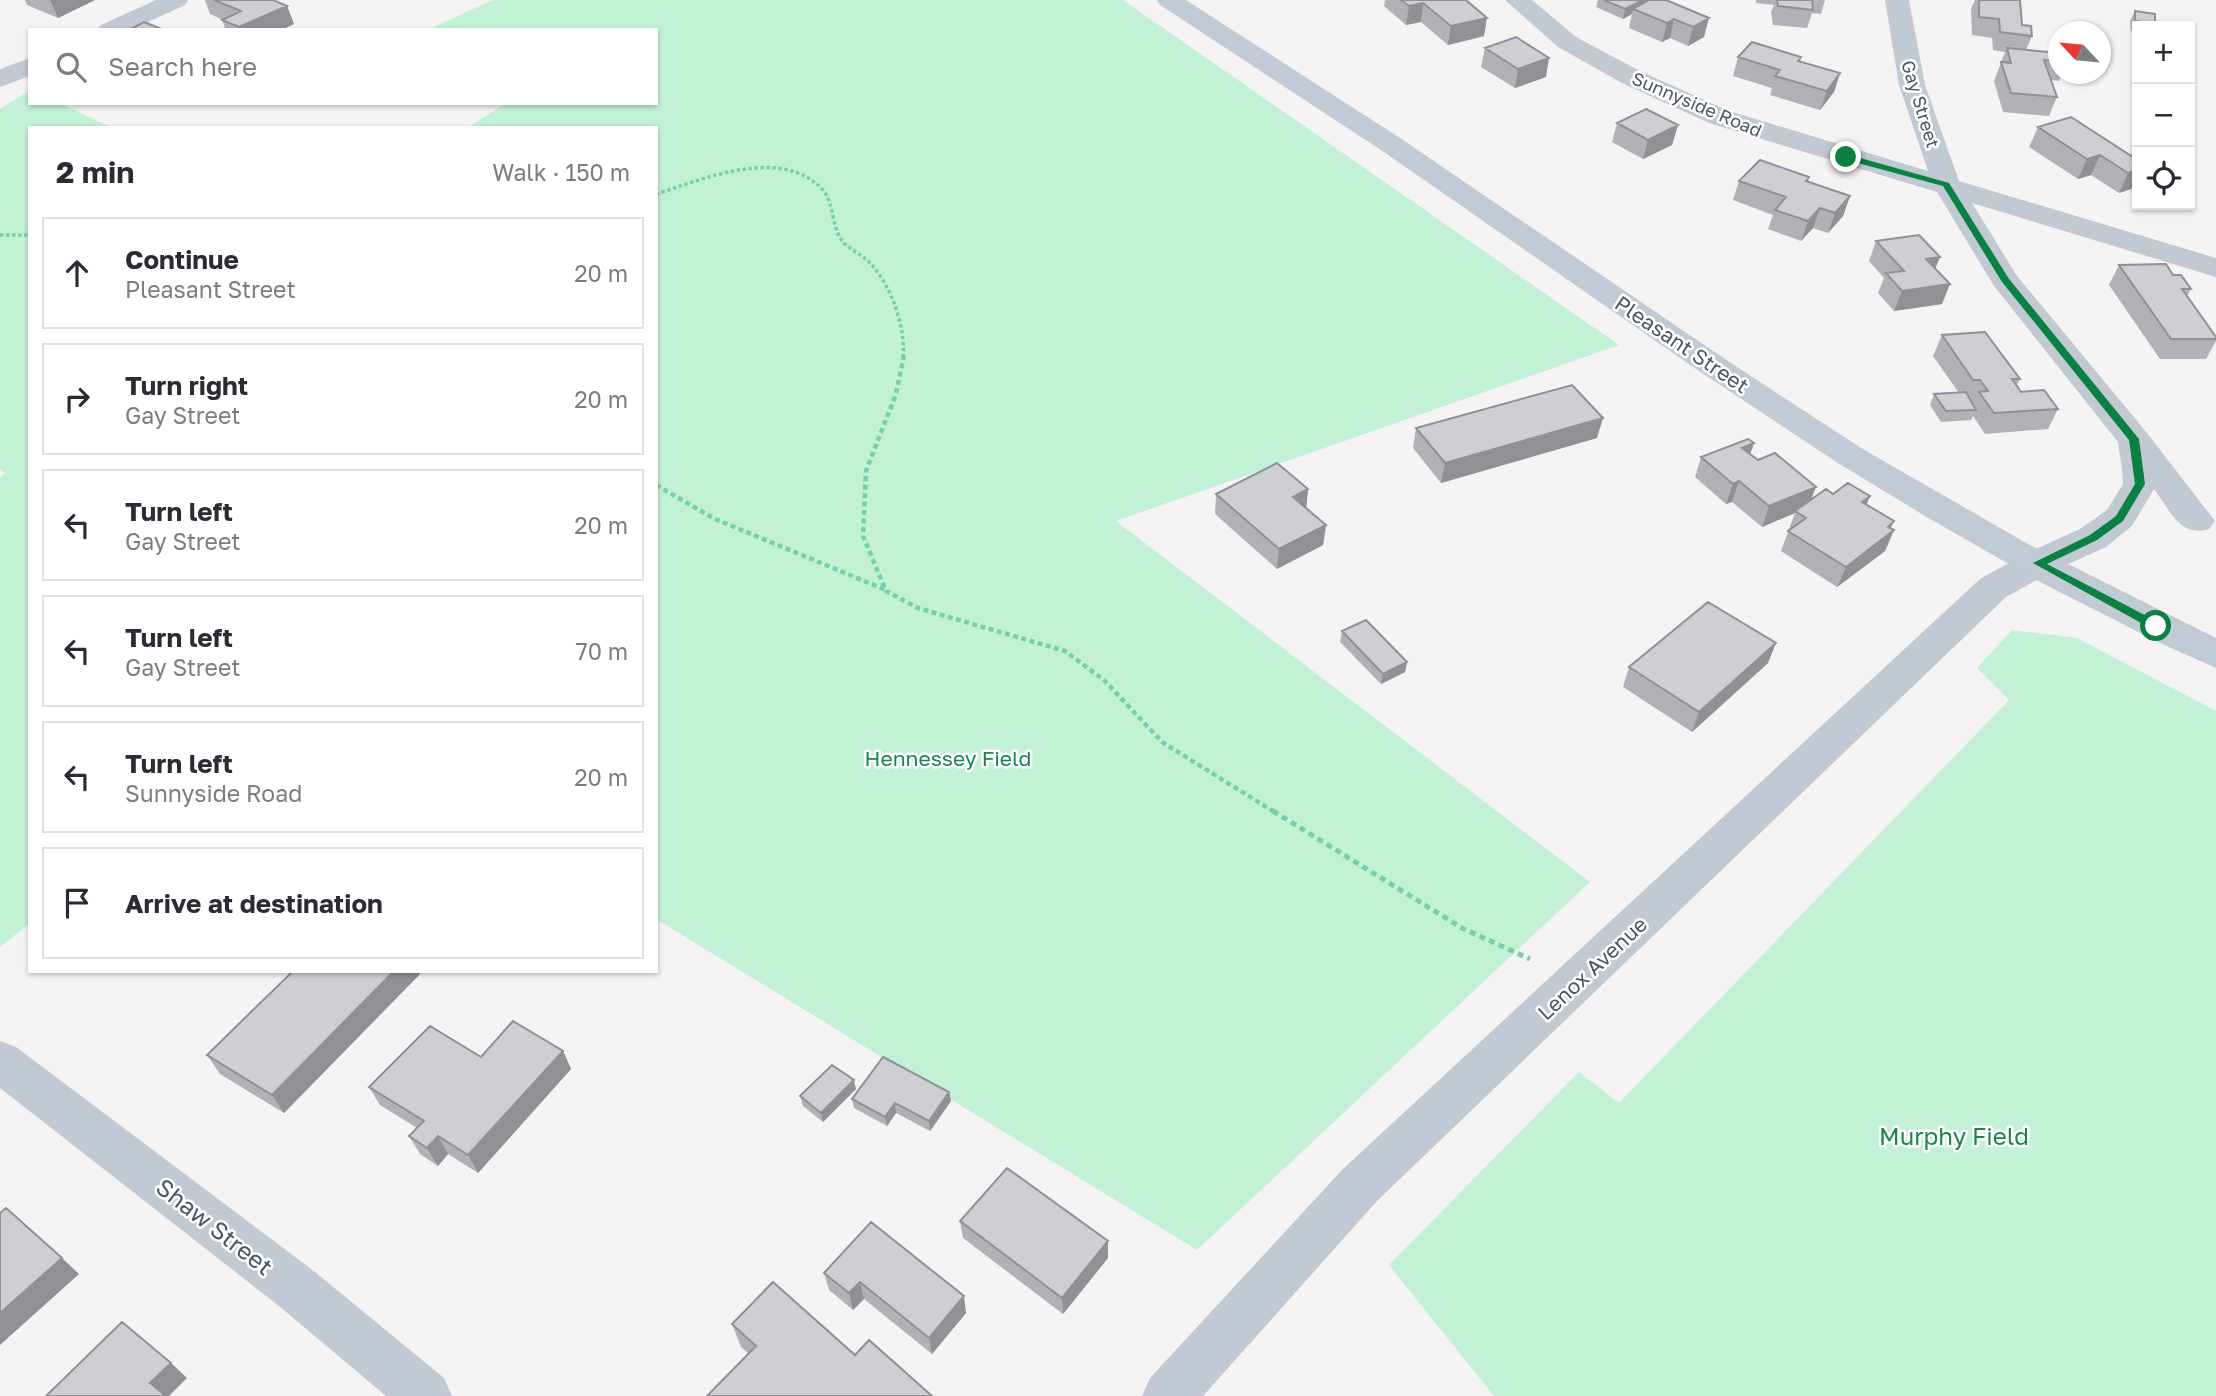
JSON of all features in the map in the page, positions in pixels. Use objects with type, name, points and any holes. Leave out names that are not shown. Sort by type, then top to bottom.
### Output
[{"type":"street","points":[[114,28],[176,0]]},
{"type":"street","name":"Pleasant Street","points":[[1169,0],[1289,76],[1684,347],[1898,485],[2156,626],[2216,654]]},
{"type":"street","name":"Sunnyside Road","points":[[1517,0],[1567,42],[1631,77],[1718,117],[1947,184],[2216,268]]},
{"type":"street","name":"Gay Street","points":[[1897,0],[1912,85],[1947,184],[2005,280],[2197,520]]},
{"type":"street","points":[[0,79],[28,67]]},
{"type":"street","points":[[2038,563],[2094,538],[2120,518],[2140,484],[2134,439]]},
{"type":"street","name":"Lenox Avenue","points":[[1168,1396],[1360,1185],[1993,588],[2038,563]]},
{"type":"street","name":"Shaw Street","points":[[0,1061],[296,1289],[426,1396]]},
{"type":"path","points":[[658,193],[711,177],[757,168],[795,170],[824,191],[842,241],[872,264],[894,298],[904,353],[896,394],[866,471],[863,536],[886,591]]},
{"type":"path","points":[[0,235],[28,235]]},
{"type":"path","points":[[658,486],[715,519],[886,591],[918,608],[1065,651],[1105,681],[1162,742],[1462,929],[1579,980]]},
{"type":"green space","name":"Hennessey Field","points":[[493,0],[1123,0],[1619,345],[1116,521],[1590,882],[1197,1250],[658,920],[658,126],[470,126],[503,105],[658,105],[658,28],[431,28]]},
{"type":"green space","points":[[28,91],[28,105],[64,105],[108,126],[28,126],[28,925],[0,947],[0,477],[5,473],[0,470],[0,109]]},
{"type":"green space","name":"Murphy Field","points":[[2012,630],[2077,638],[2216,711],[2216,1396],[1494,1396],[1389,1265],[1579,1072],[1619,1103],[2009,700],[1977,668]]},
{"type":"building","points":[[214,0],[273,0],[287,6],[239,27],[222,20],[241,11]]},
{"type":"building","points":[[1401,0],[1466,0],[1487,18],[1451,26],[1423,3],[1409,6]]},
{"type":"building","points":[[1604,0],[1643,0],[1625,9]]},
{"type":"building","points":[[1649,0],[1666,0],[1709,18],[1693,27],[1674,19],[1667,23],[1633,9]]},
{"type":"building","points":[[1777,0],[1812,0],[1813,10],[1778,6]]},
{"type":"building","points":[[1979,0],[2020,0],[2022,25],[2031,26],[2032,36],[2000,32],[1999,19],[1979,17]]},
{"type":"building","points":[[2135,11],[2155,14],[2155,21],[2135,21]]},
{"type":"building","points":[[144,22],[159,28],[133,28]]},
{"type":"building","points":[[1516,37],[1549,58],[1518,69],[1485,48]]},
{"type":"building","points":[[1752,42],[1801,57],[1798,61],[1840,73],[1827,91],[1775,76],[1780,70],[1738,57]]},
{"type":"building","points":[[2007,48],[2048,52],[2048,60],[2044,60],[2048,84],[2052,84],[2057,97],[2011,93],[2001,62],[2011,63]]},
{"type":"building","points":[[1646,109],[1678,125],[1648,140],[1617,123]]},
{"type":"building","points":[[2071,117],[2132,156],[2132,172],[2128,173],[2100,155],[2087,159],[2038,127]]},
{"type":"building","points":[[1760,160],[1809,177],[1806,181],[1850,196],[1835,213],[1820,208],[1808,221],[1775,210],[1786,197],[1739,181]]},
{"type":"building","points":[[1919,235],[1940,257],[1926,259],[1950,284],[1902,291],[1886,273],[1904,271],[1876,241]]},
{"type":"building","points":[[2166,264],[2173,275],[2181,275],[2191,289],[2182,289],[2216,339],[2171,339],[2119,265]]},
{"type":"building","points":[[1985,332],[2020,379],[2012,379],[2021,392],[2044,390],[2058,409],[1994,413],[1979,392],[1988,391],[1980,380],[1973,380],[1942,335]]},
{"type":"building","points":[[1572,385],[1603,418],[1445,463],[1416,428]]},
{"type":"building","points":[[1966,392],[1976,410],[1946,411],[1934,394]]},
{"type":"building","points":[[1748,439],[1754,443],[1742,448],[1758,460],[1775,453],[1816,487],[1769,506],[1739,481],[1733,484],[1701,457]]},
{"type":"building","points":[[1277,463],[1308,489],[1293,497],[1326,525],[1279,549],[1216,494]]},
{"type":"building","points":[[1848,483],[1870,496],[1862,502],[1894,521],[1888,527],[1894,530],[1846,567],[1788,531],[1806,518],[1795,511],[1826,489],[1833,494]]},
{"type":"building","points":[[1708,602],[1776,643],[1699,712],[1629,667]]},
{"type":"building","points":[[1366,620],[1407,662],[1383,674],[1342,631]]},
{"type":"building","points":[[291,973],[392,973],[272,1095],[207,1055]]},
{"type":"building","points":[[513,1021],[563,1051],[468,1155],[438,1136],[427,1148],[409,1136],[424,1121],[369,1087],[430,1026],[481,1057]]},
{"type":"building","points":[[883,1057],[949,1092],[929,1121],[895,1103],[885,1117],[852,1099]]},
{"type":"building","points":[[832,1065],[854,1080],[821,1113],[800,1096]]},
{"type":"building","points":[[1007,1168],[1108,1241],[1062,1298],[960,1221]]},
{"type":"building","points":[[6,1208],[62,1258],[0,1313],[0,1213]]},
{"type":"building","points":[[871,1222],[964,1296],[929,1338],[860,1282],[849,1293],[824,1273]]},
{"type":"building","points":[[773,1282],[855,1355],[869,1340],[932,1396],[707,1396],[756,1346],[732,1324]]},
{"type":"building","points":[[122,1322],[171,1363],[150,1383],[166,1396],[46,1396]]},
{"type":"route","points":[[1846,157],[1947,184],[2005,280],[2134,439],[2140,484],[2120,518],[2094,538],[2038,563],[2156,626]]}]
